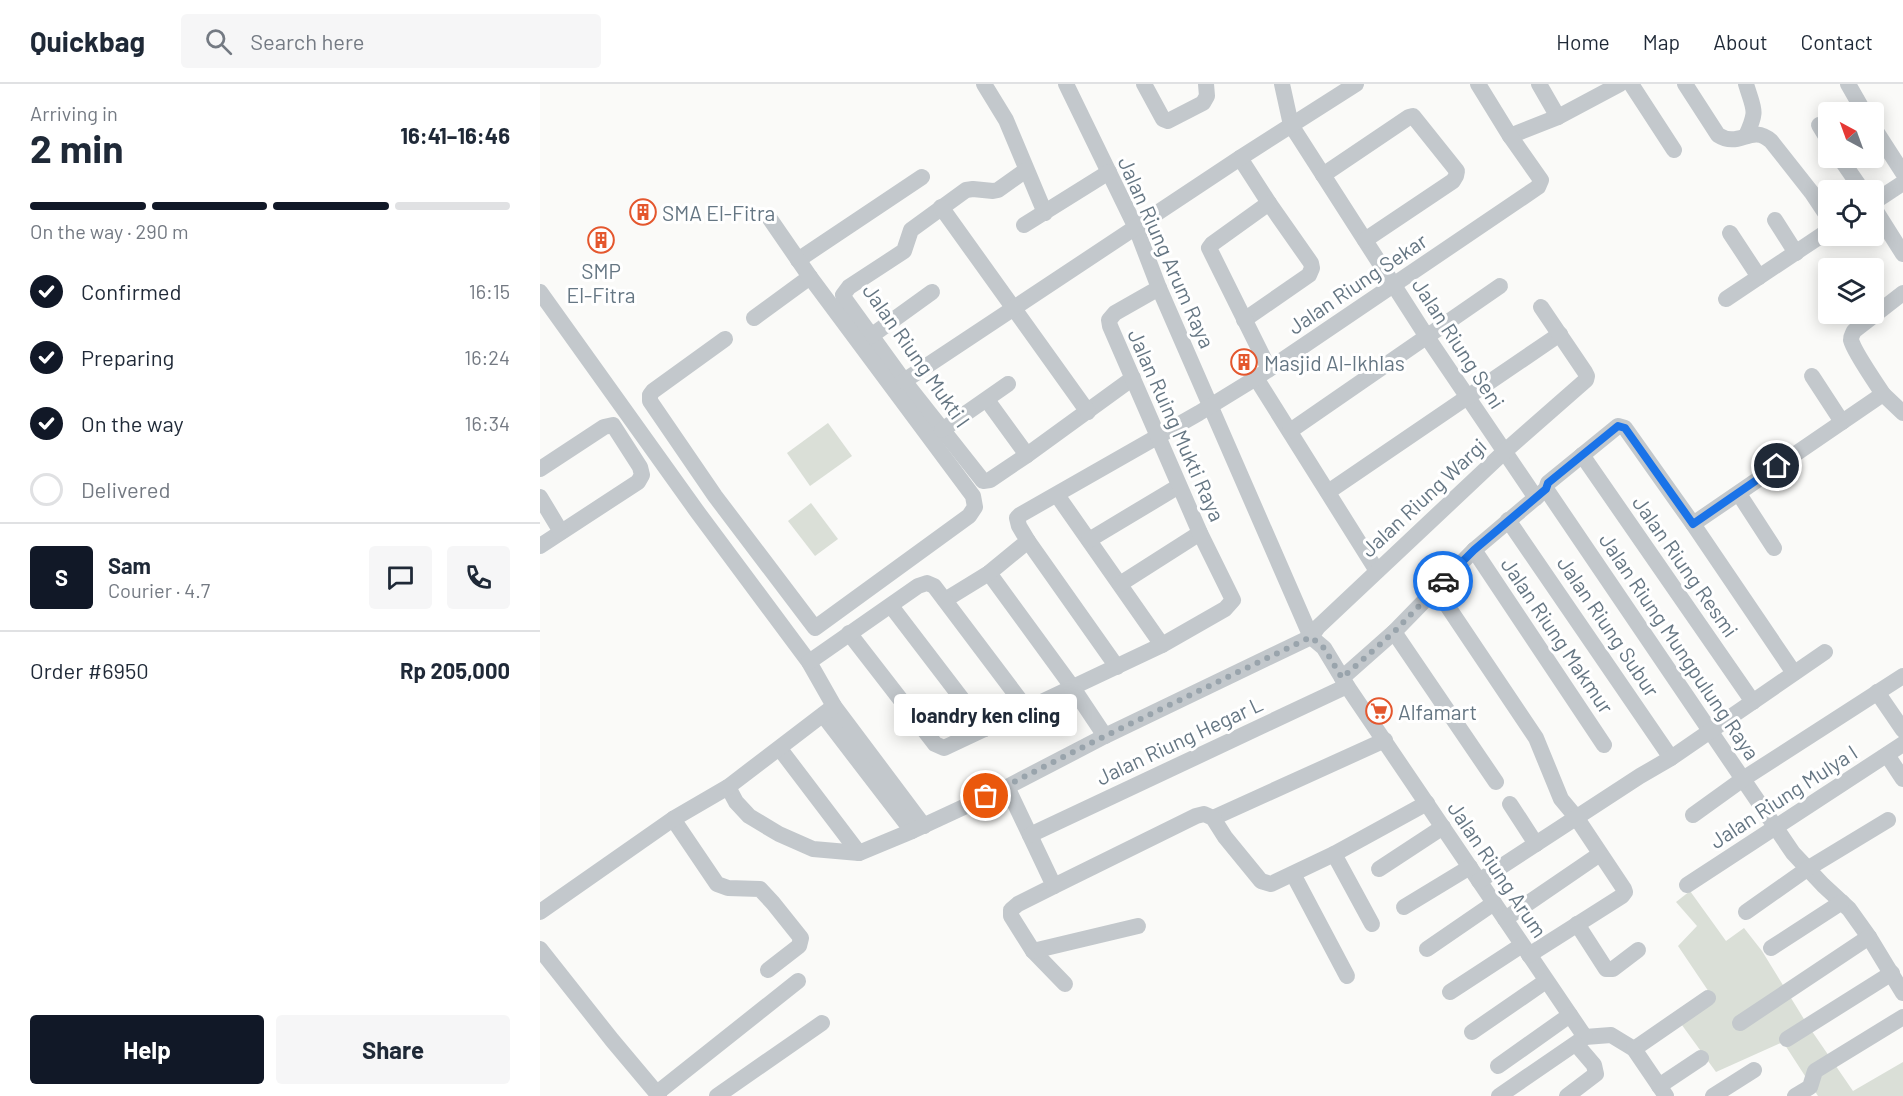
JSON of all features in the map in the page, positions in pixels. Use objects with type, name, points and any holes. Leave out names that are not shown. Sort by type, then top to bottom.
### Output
[{"type":"street","points":[[984,84],[1006,120],[1045,213]]},
{"type":"street","name":"Jalan Riung Arum Raya","points":[[1066,84],[1136,228],[1159,288],[1311,637]]},
{"type":"street","points":[[1144,84],[1163,119],[1168,121],[1203,103],[1207,96],[1206,84]]},
{"type":"street","name":"Jalan Riung Seni","points":[[1282,84],[1291,125],[1467,398],[1504,452],[1541,494]]},
{"type":"street","points":[[904,381],[1291,125],[1336,89],[1356,84]]},
{"type":"street","name":"Jalan Riung Sekar","points":[[1028,541],[1019,526],[1017,518],[1020,515],[1263,373],[1538,187],[1541,180],[1478,84]]},
{"type":"street","points":[[1539,84],[1558,117]]},
{"type":"street","points":[[1510,136],[1558,117],[1598,90],[1620,84]]},
{"type":"street","points":[[1631,84],[1674,150]]},
{"type":"street","points":[[1684,84],[1718,135],[1726,140],[1734,140],[1755,133],[1764,135],[1818,202]]},
{"type":"street","points":[[1746,84],[1755,111],[1746,136]]},
{"type":"street","points":[[1848,84],[1858,102]]},
{"type":"street","points":[[1323,175],[1408,117],[1413,116],[1457,171],[1453,181],[1365,240]]},
{"type":"street","points":[[1884,144],[1903,173]]},
{"type":"street","points":[[1240,158],[1311,263],[1312,268],[1309,274],[1244,320]]},
{"type":"street","name":"Jalan Riung Mukti I","points":[[1026,170],[998,190],[969,189],[941,207],[911,230],[904,251],[844,291],[844,298],[904,381],[982,481],[990,480],[1027,455],[1134,378]]},
{"type":"street","points":[[1024,225],[1109,172]]},
{"type":"street","points":[[798,260],[922,177]]},
{"type":"street","points":[[1884,195],[1903,183]]},
{"type":"street","points":[[1269,203],[1209,248],[1244,320],[1263,373],[1290,431],[1377,571]]},
{"type":"street","points":[[941,207],[1088,412]]},
{"type":"street","points":[[771,219],[810,277],[973,496],[975,507],[969,516],[815,628],[805,656]]},
{"type":"street","points":[[1775,220],[1796,253]]},
{"type":"street","points":[[1884,224],[1903,254]]},
{"type":"street","points":[[1730,233],[1759,277]]},
{"type":"street","points":[[1726,299],[1818,238]]},
{"type":"street","points":[[754,318],[810,277]]},
{"type":"street","points":[[1290,431],[1500,286]]},
{"type":"street","name":"Jalan Ruing Mukti Raya","points":[[1159,288],[1115,313],[1109,320],[1110,326],[1200,533],[1233,600],[1226,609],[1162,645]]},
{"type":"street","points":[[540,292],[696,510],[805,656],[828,711],[918,828]]},
{"type":"street","points":[[871,336],[932,292]]},
{"type":"street","points":[[1903,293],[1854,332],[1851,340],[1883,394],[1903,413]]},
{"type":"street","name":"Jalan Riung Wargi","points":[[1311,637],[1318,627],[1504,452],[1586,380],[1586,372],[1541,307]]},
{"type":"street","points":[[1328,492],[1560,334]]},
{"type":"street","points":[[725,339],[653,391],[650,401],[715,496],[815,628]]},
{"type":"street","points":[[1812,376],[1842,422]]},
{"type":"street","points":[[942,430],[1008,384]]},
{"type":"street","points":[[1794,674],[1693,524],[1883,394]]},
{"type":"street","points":[[987,400],[1027,455]]},
{"type":"street","points":[[540,469],[608,425],[613,425],[642,470],[638,482],[540,546]]},
{"type":"street","name":"Jalan Riung Hegar L","points":[[1030,836],[1344,682],[1438,592],[1474,550],[1541,494],[1548,483],[1618,426],[1622,426],[1693,524]]},
{"type":"street","name":"Jalan Riung Resmi","points":[[1582,455],[1753,702]]},
{"type":"street","points":[[1089,540],[1179,486]]},
{"type":"street","name":"Jalan Riung Mungpulung Raya","points":[[1541,494],[1711,731],[1775,828],[1807,869],[1842,902],[1869,937],[1903,993]]},
{"type":"street","points":[[1739,494],[1774,548]]},
{"type":"street","points":[[849,633],[935,744],[944,748],[1162,645],[1057,495]]},
{"type":"street","points":[[540,497],[561,532]]},
{"type":"street","name":"Jalan Riung Subur","points":[[1508,520],[1671,758]]},
{"type":"street","points":[[1120,584],[1200,533]]},
{"type":"street","points":[[945,600],[989,573],[1028,541],[1117,667]]},
{"type":"street","name":"Jalan Riung Makmur","points":[[1474,550],[1604,745]]},
{"type":"street","points":[[989,573],[1105,736]]},
{"type":"street","points":[[805,656],[849,633],[918,586],[927,583],[934,586],[1026,708]]},
{"type":"street","points":[[1438,592],[1536,738],[1561,799],[1576,817],[1625,892],[1577,924],[1450,992]]},
{"type":"street","points":[[891,606],[985,729]]},
{"type":"street","points":[[1394,632],[1496,782]]},
{"type":"street","points":[[728,787],[736,802],[749,816],[779,834],[813,849],[859,854],[1006,787],[1105,736],[1311,637]]},
{"type":"street","name":"Jalan Riung Arum","points":[[1311,637],[1324,648],[1344,682],[1570,1015],[1596,1069],[1596,1074],[1566,1096]]},
{"type":"street","points":[[1404,907],[1536,844],[1671,758],[1825,652]]},
{"type":"street","points":[[1693,814],[1903,676]]},
{"type":"street","points":[[1877,692],[1903,730]]},
{"type":"street","points":[[540,912],[673,819],[728,787],[828,711]]},
{"type":"street","points":[[1213,818],[1385,740]]},
{"type":"street","name":"Jalan Riung Mulya I","points":[[1687,885],[1903,744]]},
{"type":"street","points":[[780,749],[859,854]]},
{"type":"street","points":[[1887,755],[1903,779]]},
{"type":"street","points":[[1006,787],[1054,886]]},
{"type":"street","points":[[1065,984],[1033,951],[1011,916],[1011,910],[1018,904],[1204,814],[1213,818],[1261,881],[1271,884],[1334,854],[1427,803]]},
{"type":"street","points":[[1510,804],[1536,844]]},
{"type":"street","points":[[673,819],[714,882],[728,888],[760,889],[801,938],[799,946],[768,970]]},
{"type":"street","points":[[1746,912],[1807,869],[1888,820]]},
{"type":"street","points":[[1379,869],[1443,827]]},
{"type":"street","points":[[1334,854],[1372,924]]},
{"type":"street","points":[[1505,919],[1600,854]]},
{"type":"street","points":[[1293,874],[1347,976]]},
{"type":"street","points":[[1771,948],[1842,902]]},
{"type":"street","points":[[1427,949],[1494,903]]},
{"type":"street","points":[[1577,924],[1606,969],[1613,969],[1638,950]]},
{"type":"street","points":[[1033,951],[1138,926]]},
{"type":"street","points":[[1740,1023],[1869,937]]},
{"type":"street","points":[[540,949],[658,1095],[798,981]]},
{"type":"street","points":[[1787,1039],[1892,973]]},
{"type":"street","points":[[1472,1032],[1546,981]]},
{"type":"street","points":[[1634,1049],[1708,998]]},
{"type":"street","points":[[1498,1065],[1570,1015]]},
{"type":"street","points":[[1795,1096],[1810,1087],[1815,1071],[1903,1017]]},
{"type":"street","points":[[717,1096],[822,1023]]},
{"type":"street","points":[[1499,1096],[1581,1041],[1611,1035],[1634,1049],[1662,1091],[1701,1058]]},
{"type":"street","points":[[1713,1096],[1754,1070]]},
{"type":"shaded area","points":[[828,423],[852,456],[810,486],[787,453]]},
{"type":"shaded area","points":[[811,503],[838,539],[815,556],[788,521]]},
{"type":"shaded area","points":[[1690,891],[1726,941],[1744,928],[1762,951],[1807,1024],[1853,1091],[1903,1062],[1903,1096],[1818,1096],[1783,1042],[1716,1072],[1679,1021],[1713,998],[1678,946],[1697,926],[1676,902]]},
{"type":"way so far","points":[[986,796],[1311,637],[1324,648],[1342,678],[1394,632],[1443,581]]},
{"type":"place","name":"SMA El-Fitra","points":[[643,212]]},
{"type":"place","name":"SMP El-Fitra","points":[[601,240]]},
{"type":"place","name":"Masjid Al-Ikhlas","points":[[1244,362]]},
{"type":"place","name":"Alfamart","points":[[1379,711]]},
{"type":"place","name":"loandry ken cling","points":[[986,796]]},
{"type":"route","points":[[1443,581],[1474,550],[1546,489],[1548,483],[1618,426],[1625,428],[1693,524],[1777,466]]}]
